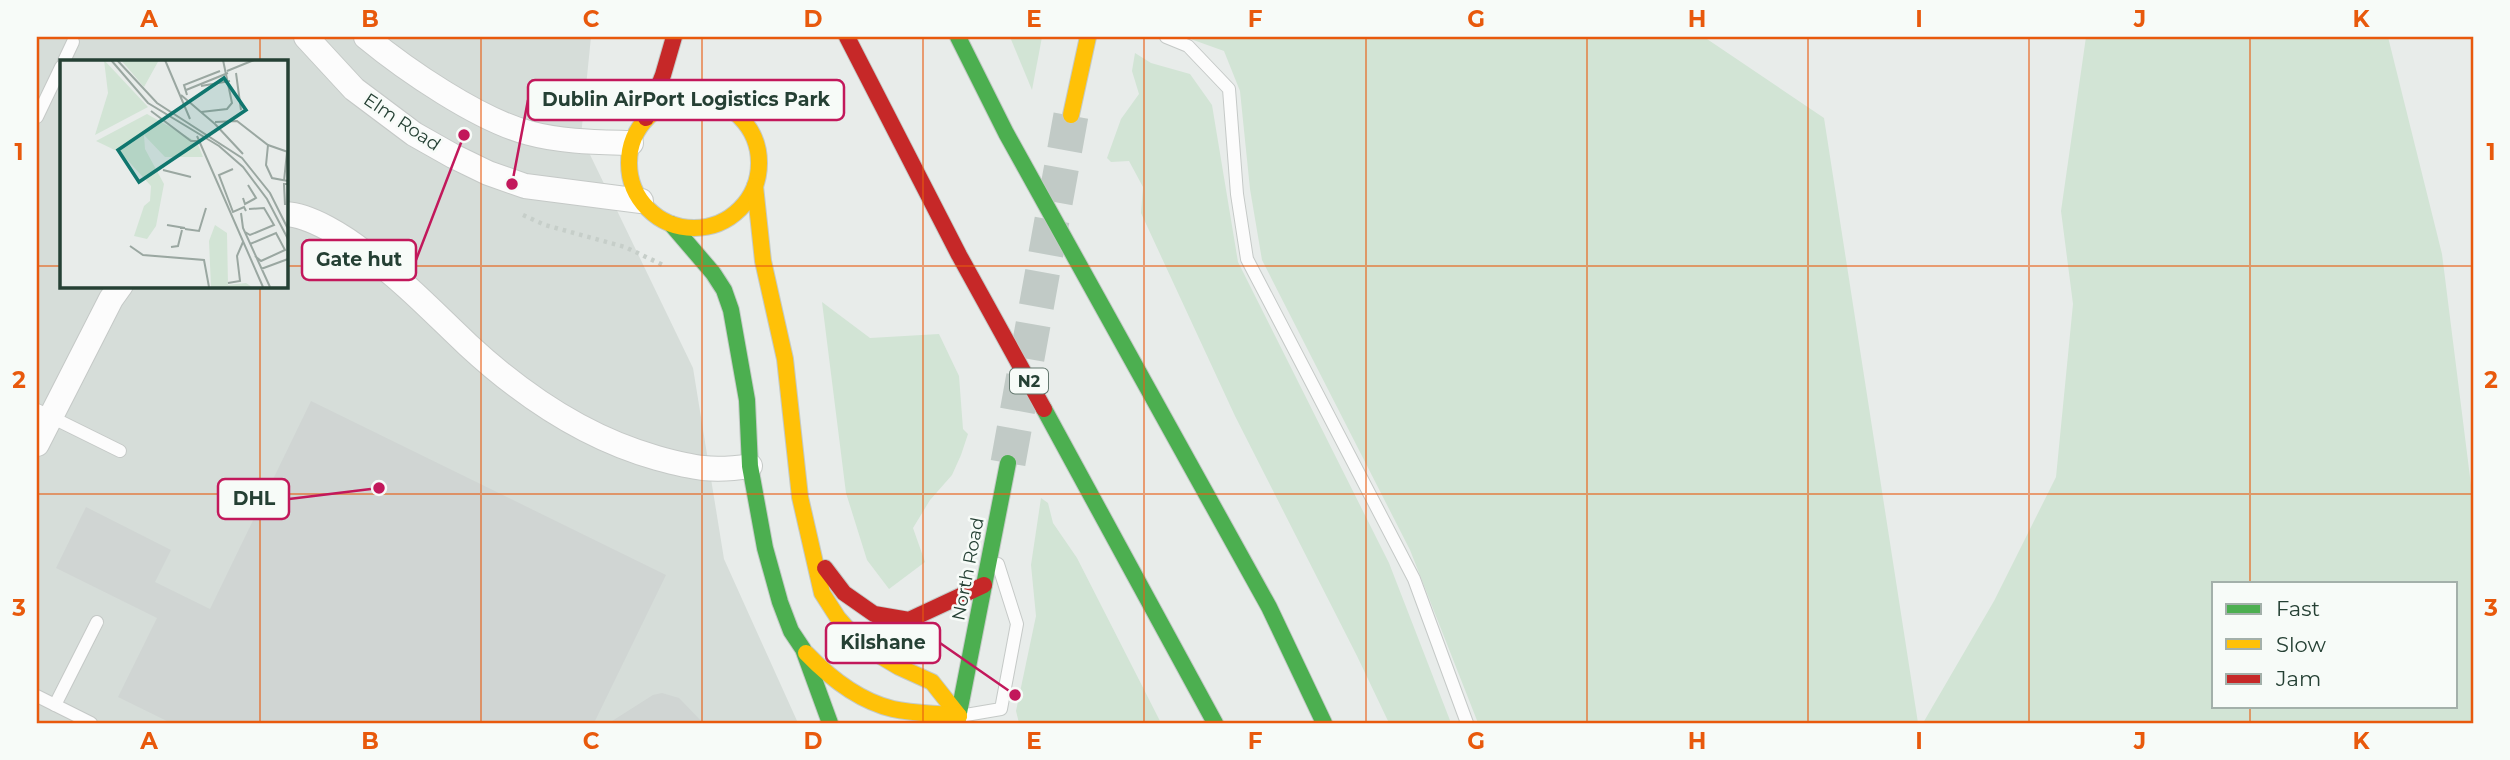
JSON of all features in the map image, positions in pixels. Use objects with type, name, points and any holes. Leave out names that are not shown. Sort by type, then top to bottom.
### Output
[{"type":"main road","points":[[674,37],[646,118],[631,143],[628,163],[632,183],[641,201],[654,215],[671,224],[690,228],[709,227],[727,220],[744,205],[755,186]]},
{"type":"main road","name":"N2","points":[[847,37],[959,255],[1215,723]]},
{"type":"main road","points":[[958,37],[1012,145],[1269,607],[1324,723]]},
{"type":"main road","points":[[1071,115],[1088,37]]},
{"type":"main road","points":[[646,118],[664,105],[685,99],[707,99],[728,108],[745,123],[755,142],[759,164],[755,186],[763,261],[785,359],[800,497],[822,593],[838,618],[862,645],[932,682],[963,721]]},
{"type":"main road","points":[[671,224],[713,273],[732,310],[747,400],[750,466],[765,548],[791,631],[817,666],[853,692],[891,708],[963,721]]},
{"type":"main road","name":"North Road","points":[[963,721],[984,585],[1008,463]]},
{"type":"main road","points":[[812,551],[844,593],[874,614],[909,620],[984,585]]},
{"type":"main road","points":[[803,649],[830,723]]},
{"type":"street","name":"Elm Road","points":[[306,37],[354,89],[414,134],[453,156],[488,173],[525,186],[641,201]]},
{"type":"street","points":[[366,37],[443,91],[495,120],[527,133],[563,140],[631,143]]},
{"type":"street","points":[[287,215],[338,232],[393,273],[470,347],[511,381],[569,422],[623,449],[698,469],[722,471],[750,466]]},
{"type":"street","points":[[37,444],[44,413],[120,287]]},
{"type":"lane","points":[[1166,37],[1188,46],[1229,89],[1237,194],[1247,260],[1414,579],[1467,723]]},
{"type":"lane","points":[[64,60],[73,42]]},
{"type":"lane","points":[[37,117],[60,69]]},
{"type":"lane","points":[[44,413],[120,451]]},
{"type":"lane","points":[[963,721],[1001,709],[1017,624],[992,543]]},
{"type":"lane","points":[[55,705],[97,622]]},
{"type":"lane","points":[[37,696],[91,723]]},
{"type":"shaded area","points":[[37,37],[591,37],[581,136],[693,368],[724,559],[798,723],[37,723]]},
{"type":"green space","points":[[1010,37],[1042,37],[1032,90]]},
{"type":"green space","points":[[1185,37],[1704,37],[1824,118],[1918,723],[1478,723],[1410,550],[1262,260],[1250,189],[1240,91],[1224,51]]},
{"type":"green space","points":[[2086,37],[2388,37],[2442,254],[2473,501],[2473,723],[1923,723],[1994,601],[2056,477],[2073,304],[2061,211]]},
{"type":"green space","points":[[1135,53],[1151,63],[1190,74],[1212,105],[1238,262],[1389,563],[1451,723],[1389,723],[1235,416],[1141,213],[1143,187],[1129,161],[1111,162],[1107,158],[1121,119],[1139,94],[1132,71]]},
{"type":"green space","points":[[822,302],[870,338],[939,334],[959,376],[963,429],[968,434],[952,475],[930,500],[913,528],[925,562],[889,589],[867,560],[846,493]]},
{"type":"green space","points":[[1041,498],[1048,503],[1053,523],[1077,558],[1161,723],[1019,723],[1016,711],[1036,616],[1031,565]]},
{"type":"building","points":[[311,401],[666,575],[594,723],[171,723],[118,697],[157,618],[56,568],[86,507],[171,550],[155,582],[210,609]]},
{"type":"building","points":[[662,693],[679,698],[703,723],[609,723],[653,695]]},
{"type":"tunnel","points":[[1008,463],[1071,115]]},
{"type":"traffic: fast","points":[[958,37],[1006,133],[1269,607],[1324,723]]},
{"type":"traffic: fast","points":[[671,224],[713,273],[724,290],[731,310],[747,400],[750,466],[765,548],[780,602],[791,631],[803,649],[830,723]]},
{"type":"traffic: fast","points":[[1044,409],[1215,723]]},
{"type":"traffic: fast","points":[[957,723],[1008,463]]},
{"type":"traffic: slow","points":[[1071,115],[1088,37]]},
{"type":"traffic: slow","points":[[694,98],[719,103],[740,117],[754,138],[759,163],[754,188],[740,209],[719,223],[694,228],[669,223],[648,209],[634,188],[629,163],[634,138],[648,117],[669,103],[694,98]]},
{"type":"traffic: slow","points":[[755,186],[763,261],[785,359],[800,497],[822,593],[838,618],[862,645],[899,667],[932,682],[959,716]]},
{"type":"traffic: slow","points":[[806,653],[835,680],[880,705],[901,711],[959,716]]},
{"type":"traffic: jam","points":[[646,118],[674,37]]},
{"type":"traffic: jam","points":[[847,37],[959,255],[1044,409]]},
{"type":"traffic: jam","points":[[825,568],[844,593],[874,614],[909,620],[984,585]]},
{"type":"place","name":"Gate hut","points":[[464,135]]},
{"type":"place","name":"Dublin AirPort Logistics Park","points":[[512,184]]},
{"type":"place","name":"DHL","points":[[379,488]]},
{"type":"place","name":"Kilshane","points":[[1015,695]]}]
